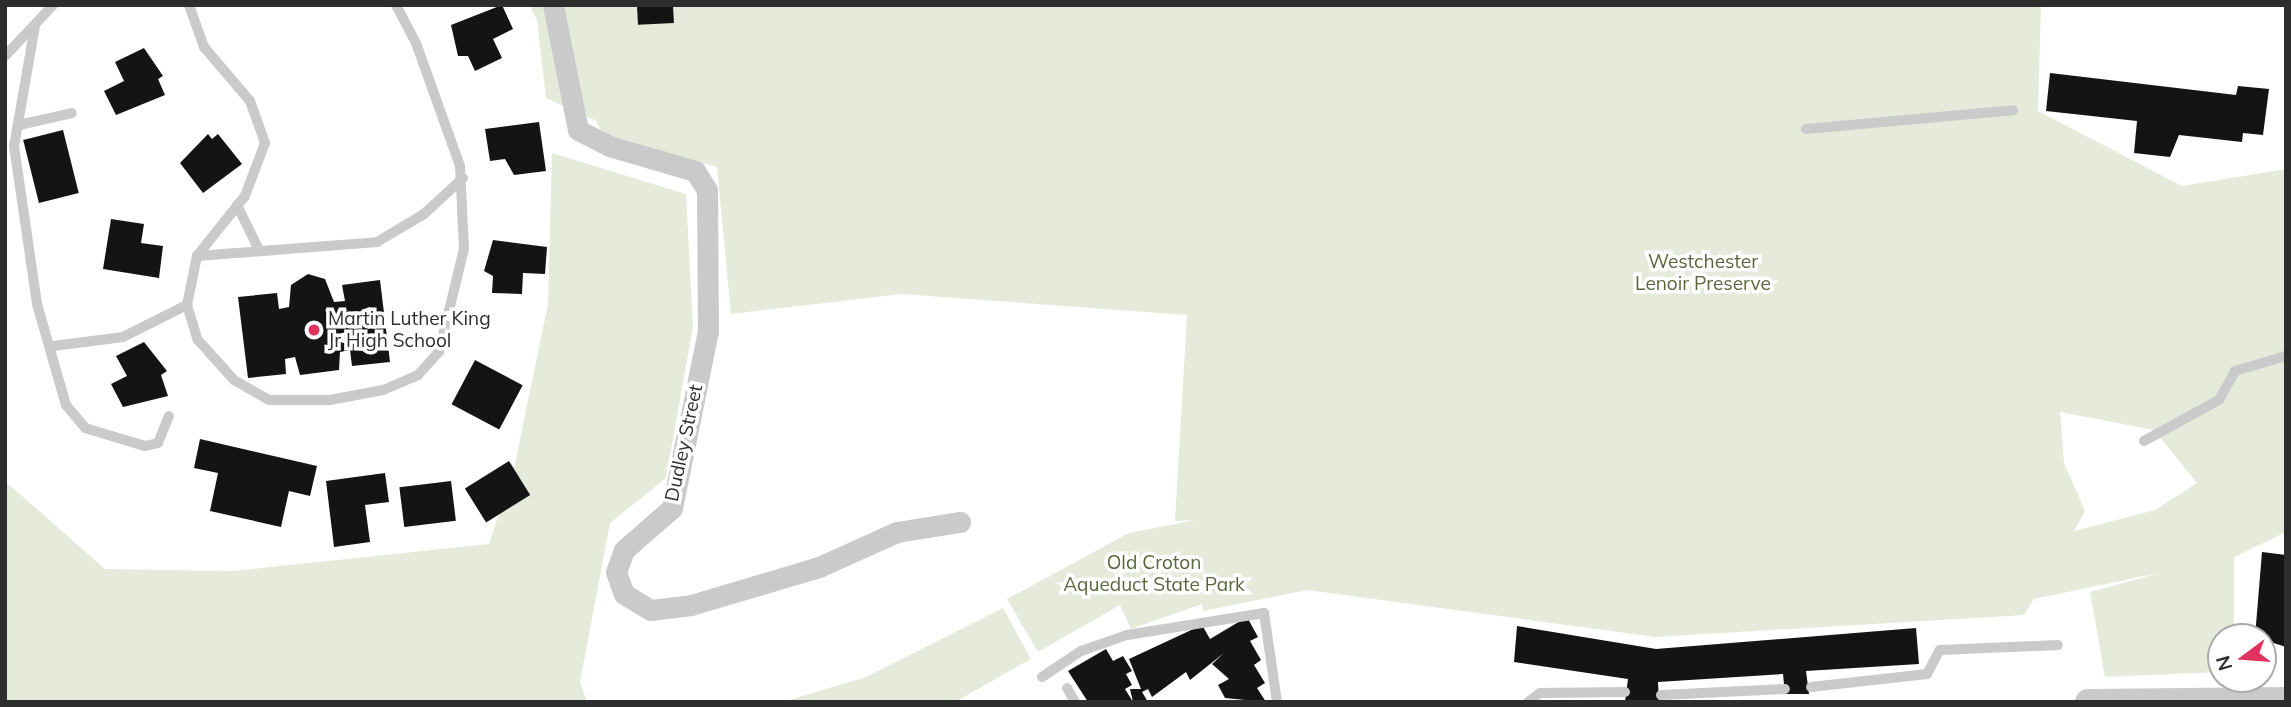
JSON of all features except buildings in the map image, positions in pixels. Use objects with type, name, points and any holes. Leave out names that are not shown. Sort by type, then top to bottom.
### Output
[{"type":"street","name":"Dudley Street","points":[[553,5],[567,98],[578,130],[609,146],[695,171],[708,190],[708,331],[672,508],[624,550],[616,572],[624,594],[651,610],[691,605],[819,567],[897,532],[960,522]]},
{"type":"street","points":[[2088,702],[2286,700]]},
{"type":"lane","points":[[5,56],[53,5]]},
{"type":"lane","points":[[190,5],[205,47],[250,101],[263,128],[262,160],[237,205],[197,256],[187,304],[198,340],[234,380],[269,400],[330,400],[383,390],[418,375],[439,352],[464,249],[463,178],[426,67],[396,5]]},
{"type":"lane","points":[[35,26],[14,145],[23,232],[37,304],[53,346],[66,405],[85,428],[145,446],[158,443],[169,416]]},
{"type":"lane","points":[[1806,129],[2013,110]]},
{"type":"lane","points":[[19,125],[72,113]]},
{"type":"lane","points":[[197,256],[377,242],[424,214],[463,178]]},
{"type":"lane","points":[[237,205],[260,250]]},
{"type":"lane","points":[[53,346],[123,337],[187,304]]},
{"type":"lane","points":[[2144,441],[2219,400],[2235,371],[2286,356]]},
{"type":"lane","points":[[1042,677],[1081,651],[1127,635],[1264,612],[1277,702]]},
{"type":"lane","points":[[1811,687],[1927,674],[1940,650],[2058,645]]},
{"type":"lane","points":[[1067,688],[1075,702]]},
{"type":"lane","points":[[1661,695],[1785,689]]},
{"type":"lane","points":[[1528,702],[1540,693],[1625,692]]},
{"type":"green space","name":"Westchester Lenoir Preserve","points":[[529,5],[2041,5],[2038,111],[2182,186],[2286,169],[2286,532],[2234,557],[2234,623],[2207,623],[2207,673],[2105,677],[2090,592],[2163,572],[2034,599],[2024,615],[1655,637],[1307,590],[1203,611],[1202,604],[1131,629],[1120,605],[1038,652],[1007,599],[1129,533],[1195,520],[1175,521],[1187,315],[902,294],[731,314],[717,167],[604,136],[596,121],[546,98],[537,20]],"holes":[[[2060,412],[2154,430],[2197,483],[2155,510],[2074,531],[2085,511],[2064,463]]]},
{"type":"green space","points":[[552,153],[686,194],[693,327],[666,478],[610,523],[580,682],[587,702],[5,702],[5,481],[105,569],[233,571],[489,544],[515,464],[548,304]]},
{"type":"green space","points":[[1003,608],[1031,659],[955,702],[783,702],[866,677]]},
{"type":"place","name":"Martin Luther King Jr High School","points":[[314,330]]},
{"type":"park label","name":"Old Croton Aqueduct State Park","points":[[1154,574]]}]
